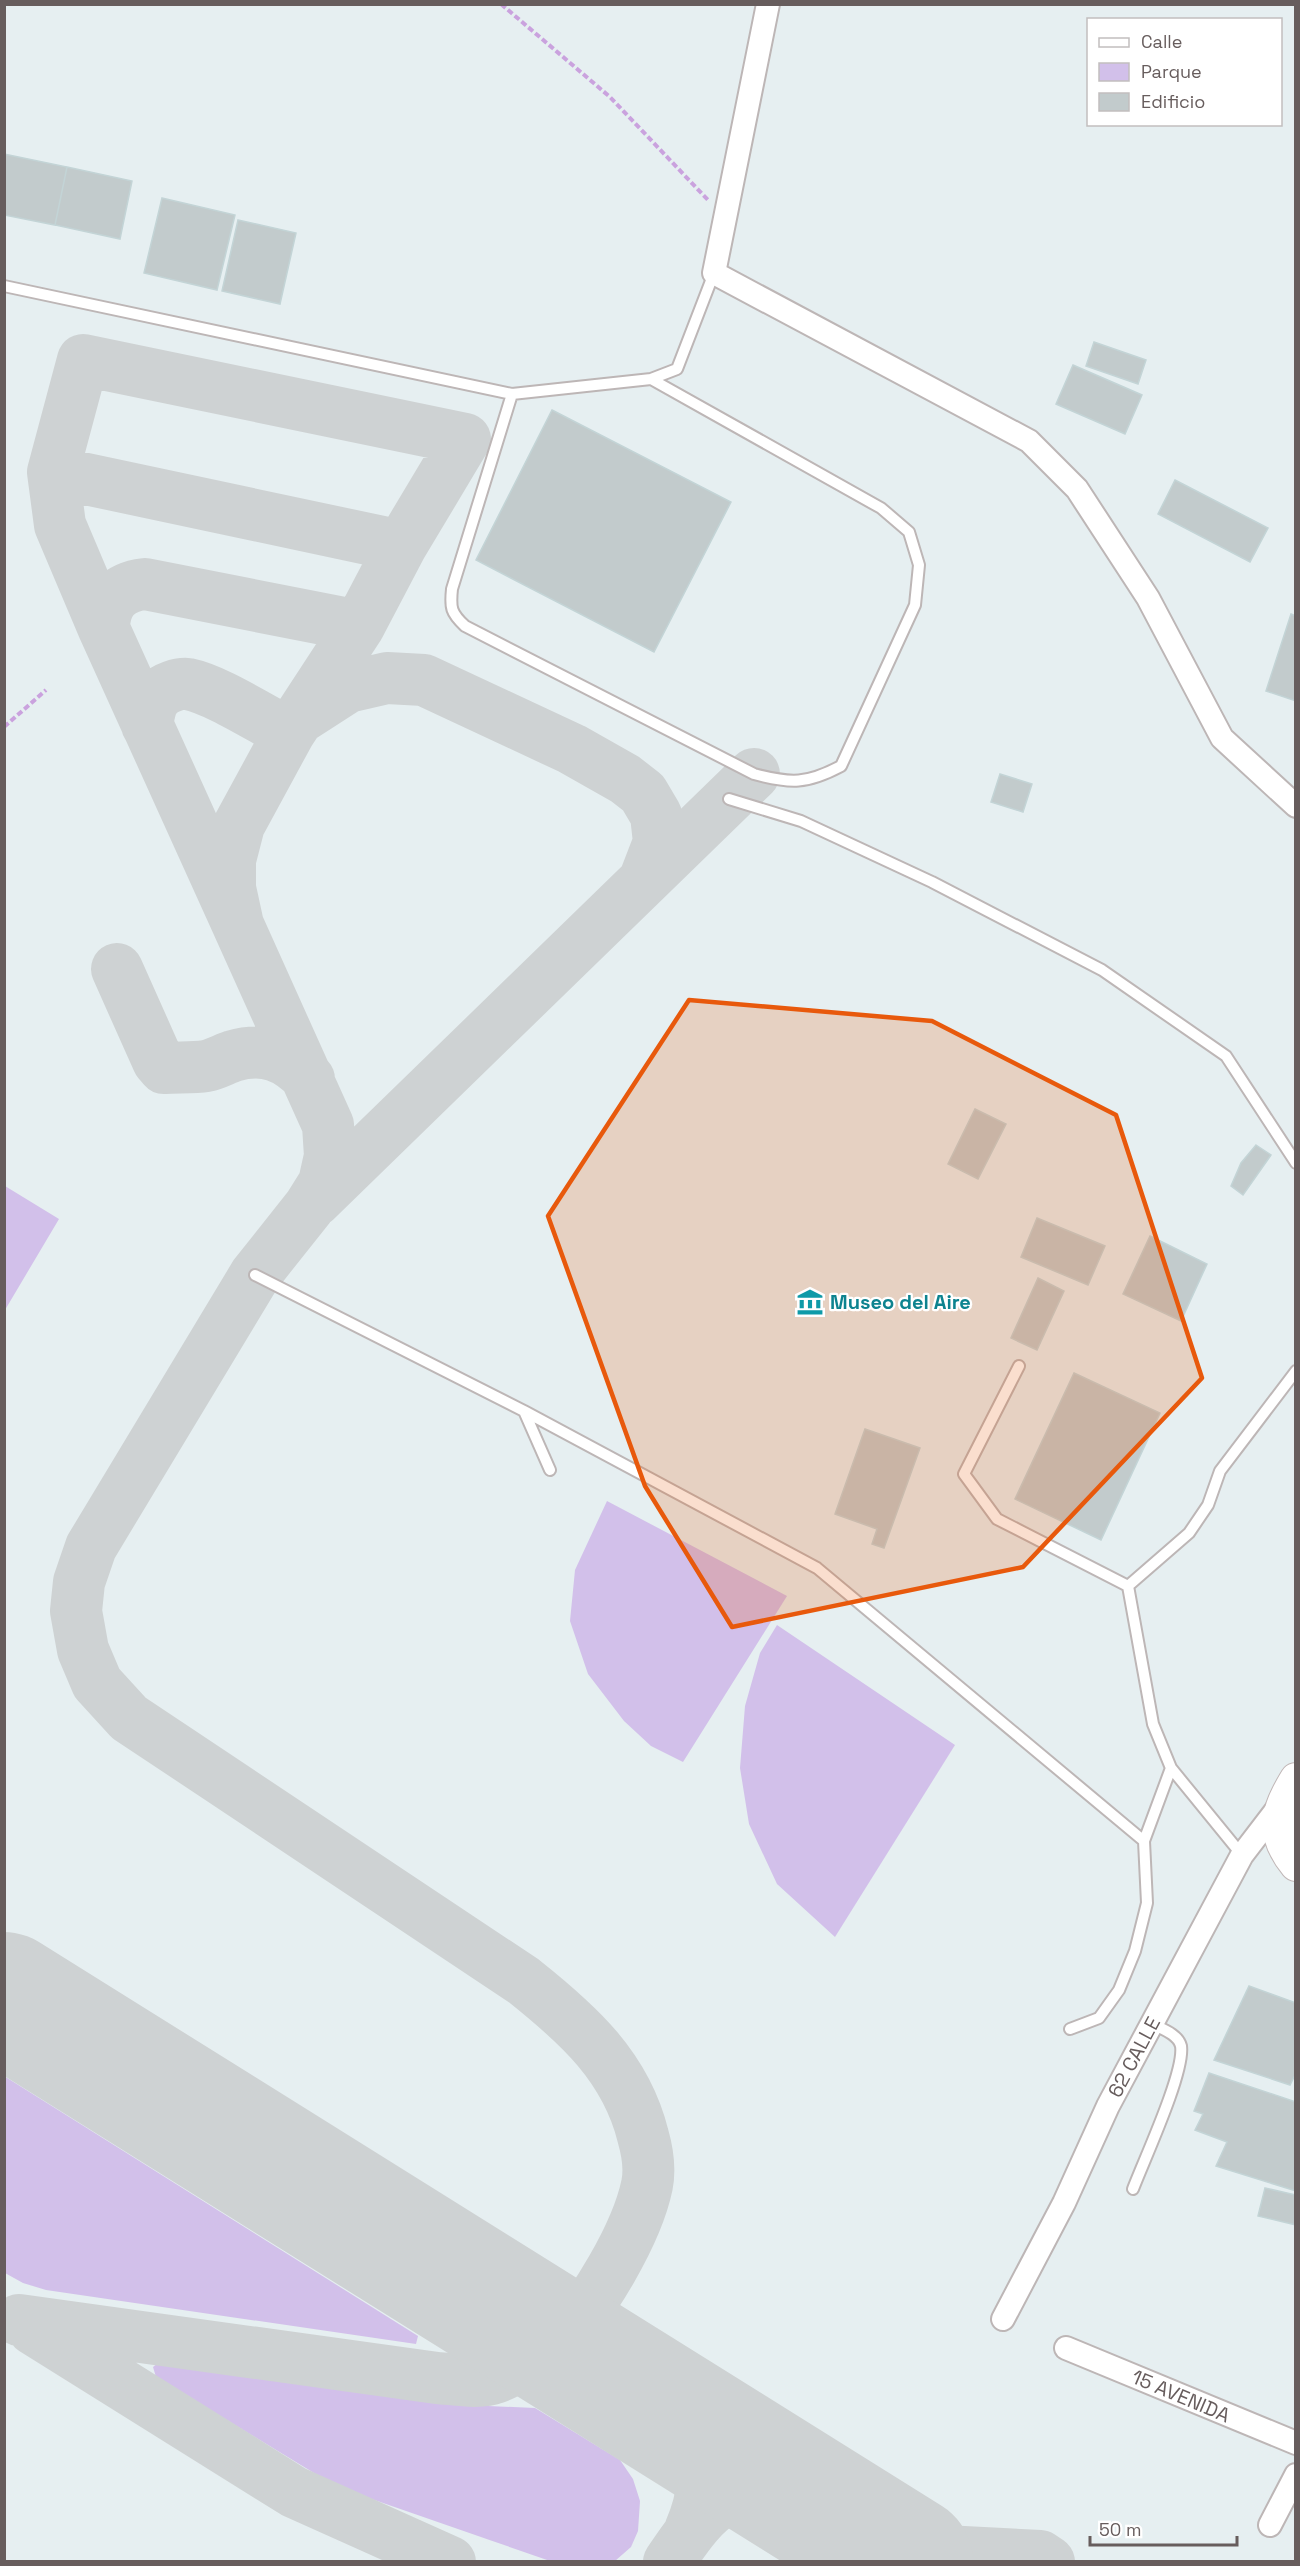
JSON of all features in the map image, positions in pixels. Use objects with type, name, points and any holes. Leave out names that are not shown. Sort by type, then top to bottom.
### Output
[{"type":"main road","points":[[1288,1792],[1278,1826],[1283,1850],[1296,1865]]},
{"type":"street","points":[[768,4],[714,273],[1029,441],[1077,489],[1148,598],[1222,738],[1296,806]]},
{"type":"street","name":"62 CALLE","points":[[1003,2319],[1152,2024],[1242,1855],[1288,1792]]},
{"type":"street","name":"15 AVENIDA","points":[[1066,2348],[1296,2443]]},
{"type":"street","points":[[1270,2525],[1296,2475]]},
{"type":"lane","points":[[5,285],[512,394],[651,379],[677,369],[714,273]]},
{"type":"lane","points":[[512,394],[452,590],[450,608],[454,615],[465,626],[754,774],[779,781],[798,782],[818,778],[841,766],[915,605],[919,566],[909,532],[881,508],[651,379]]},
{"type":"lane","points":[[729,799],[801,821],[932,882],[1102,970],[1226,1056],[1296,1163]]},
{"type":"lane","points":[[255,1275],[524,1411],[817,1568],[1144,1841]]},
{"type":"lane","points":[[1019,1366],[964,1474],[997,1519],[1128,1586]]},
{"type":"lane","points":[[1128,1586],[1189,1533],[1208,1505],[1220,1471],[1296,1371]]},
{"type":"lane","points":[[524,1411],[550,1470]]},
{"type":"lane","points":[[1128,1586],[1153,1724],[1171,1768],[1242,1855]]},
{"type":"lane","points":[[1070,2029],[1099,2018],[1119,1990],[1136,1951],[1147,1903],[1144,1841],[1171,1768]]},
{"type":"lane","points":[[1133,2189],[1178,2071],[1180,2046],[1175,2036],[1152,2024]]},
{"type":"path","points":[[501,4],[610,97],[725,218]]},
{"type":"path","points":[[4,727],[46,690]]},
{"type":"highlighted area","points":[[689,1000],[932,1021],[1116,1115],[1202,1378],[1023,1567],[732,1627],[645,1486],[548,1216]]},
{"type":"green space","points":[[5,1186],[59,1219],[5,1310]]},
{"type":"green space","points":[[607,1501],[787,1596],[683,1762],[651,1746],[624,1721],[588,1674],[570,1621],[575,1570]]},
{"type":"green space","points":[[777,1625],[955,1745],[835,1937],[777,1884],[749,1824],[740,1768],[745,1706],[760,1653]]},
{"type":"green space","points":[[4,2076],[418,2336],[416,2344],[46,2290],[23,2283],[5,2273]]},
{"type":"green space","points":[[162,2360],[488,2406],[535,2408],[620,2460],[633,2479],[640,2501],[638,2531],[631,2547],[615,2561],[550,2561],[337,2487],[156,2377],[153,2367]]},
{"type":"building","points":[[4,154],[67,167],[55,225],[4,215]]},
{"type":"building","points":[[67,167],[132,181],[120,239],[55,225]]},
{"type":"building","points":[[162,198],[235,215],[217,290],[144,273]]},
{"type":"building","points":[[238,220],[296,233],[280,304],[222,291]]},
{"type":"building","points":[[1094,342],[1146,360],[1138,384],[1086,366]]},
{"type":"building","points":[[1073,365],[1142,395],[1125,434],[1056,404]]},
{"type":"building","points":[[552,410],[731,502],[654,652],[476,560]]},
{"type":"building","points":[[1175,480],[1268,528],[1250,562],[1158,514]]},
{"type":"building","points":[[1291,614],[1296,616],[1296,701],[1266,691]]},
{"type":"building","points":[[1000,774],[1032,784],[1023,812],[991,802]]},
{"type":"building","points":[[975,1109],[1006,1124],[978,1179],[948,1164]]},
{"type":"building","points":[[1256,1145],[1271,1155],[1243,1195],[1231,1186],[1241,1163]]},
{"type":"building","points":[[1037,1218],[1105,1246],[1088,1285],[1021,1257]]},
{"type":"building","points":[[1150,1236],[1207,1264],[1181,1321],[1123,1294]]},
{"type":"building","points":[[1038,1278],[1064,1291],[1037,1350],[1011,1338]]},
{"type":"building","points":[[1074,1373],[1160,1413],[1101,1540],[1015,1499]]},
{"type":"building","points":[[865,1429],[920,1448],[884,1548],[872,1544],[877,1529],[835,1514]]},
{"type":"building","points":[[1249,1986],[1296,2003],[1296,2073],[1290,2085],[1214,2060]]},
{"type":"building","points":[[1209,2073],[1296,2102],[1296,2191],[1216,2166],[1227,2142],[1195,2130],[1203,2114],[1194,2111]]},
{"type":"building","points":[[1265,2188],[1296,2195],[1296,2225],[1258,2216]]},
{"type":"taxiway","points":[[19,2320],[437,2378],[489,2380],[528,2362],[558,2342],[585,2310],[624,2247],[642,2204],[648,2179],[644,2142],[635,2111],[625,2089],[597,2049],[563,2014],[524,1981],[129,1718],[97,1683],[83,1650],[76,1611],[79,1582],[91,1547],[255,1275],[309,1207],[324,1183],[330,1156],[328,1125],[238,925],[230,888],[230,860],[239,825],[289,733],[359,626],[401,546],[465,439],[83,360],[53,472],[60,525],[104,629],[238,925]]},
{"type":"taxiway","points":[[53,472],[401,546]]},
{"type":"taxiway","points":[[104,629],[107,611],[114,598],[127,588],[145,584],[359,626]]},
{"type":"taxiway","points":[[303,716],[348,687],[387,678],[424,680],[572,749],[625,779],[643,793],[656,815],[659,842],[644,881]]},
{"type":"taxiway","points":[[147,725],[155,698],[172,686],[188,684],[225,698],[289,733]]},
{"type":"taxiway","points":[[315,1201],[754,774]]},
{"type":"taxiway","points":[[117,969],[158,1061],[164,1068],[206,1066],[245,1053],[265,1053],[284,1059],[309,1079]]},
{"type":"taxiway","points":[[33,2329],[294,2492],[450,2562]]},
{"type":"taxiway","points":[[666,2411],[688,2440],[700,2466],[701,2495],[690,2530]]},
{"type":"taxiway","points":[[669,2562],[697,2524],[710,2510],[724,2500],[740,2494],[758,2492],[805,2498]]},
{"type":"taxiway","points":[[886,2548],[1040,2556],[1049,2562]]},
{"type":"runway","points":[[4,1998],[907,2562]]},
{"type":"place","name":"Museo del Aire","points":[[810,1302]]}]
